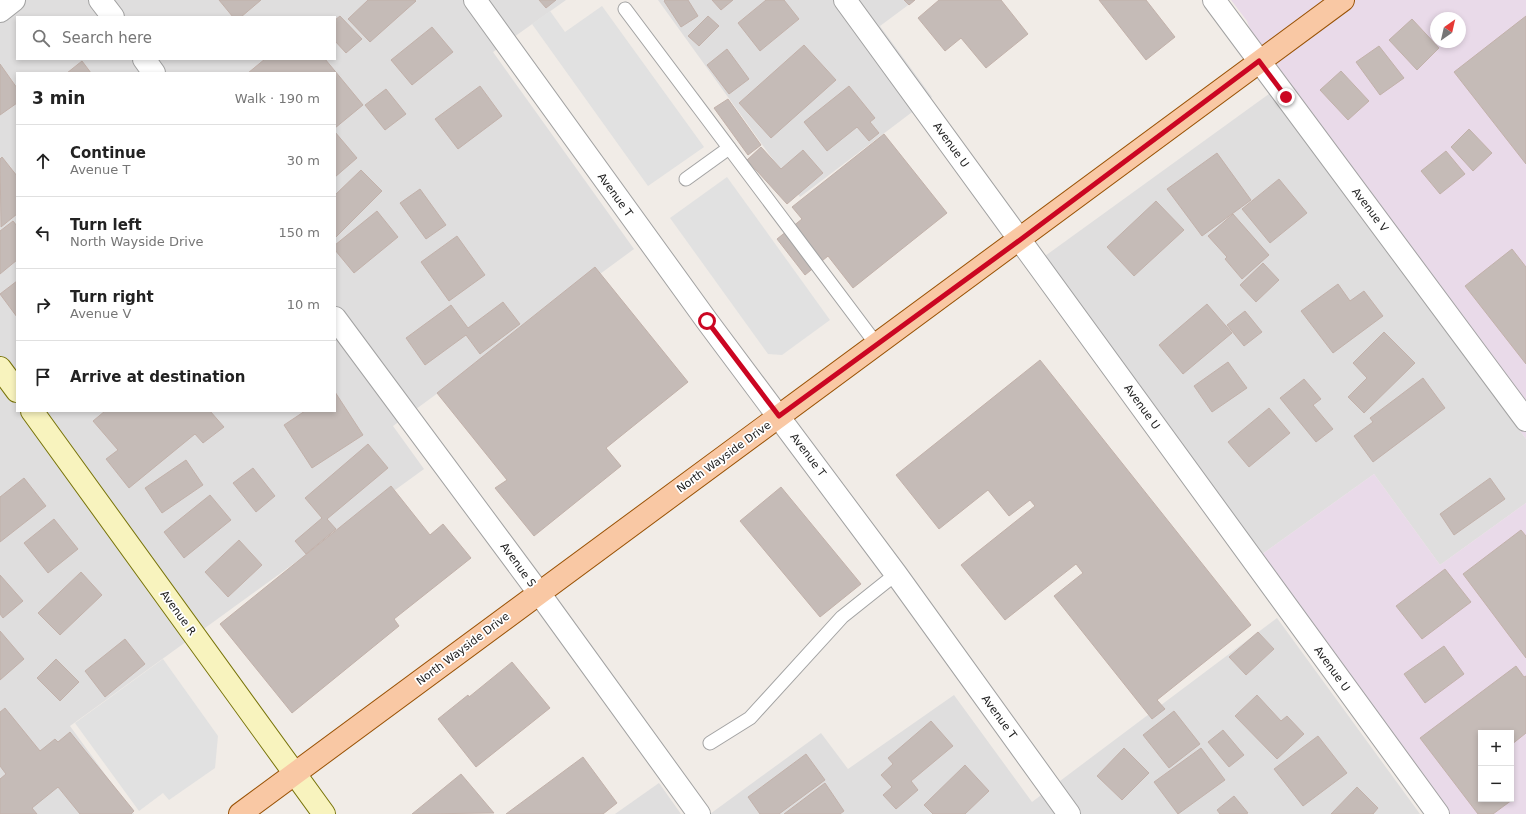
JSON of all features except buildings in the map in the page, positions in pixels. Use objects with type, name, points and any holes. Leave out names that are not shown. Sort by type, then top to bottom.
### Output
[{"type":"main road","name":"North Wayside Drive","points":[[240,814],[1020,240],[1343,0]]},
{"type":"street","points":[[0,11],[14,0]]},
{"type":"street","points":[[100,0],[112,16]]},
{"type":"street","name":"Avenue T","points":[[475,0],[627,212],[896,574],[1069,814]]},
{"type":"street","name":"Avenue U","points":[[846,0],[1438,814]]},
{"type":"street","name":"Avenue V","points":[[1214,0],[1526,420]]},
{"type":"street","points":[[145,60],[153,72]]},
{"type":"street","name":"Avenue S","points":[[336,319],[539,593],[699,814]]},
{"type":"street","points":[[0,368],[16,390]]},
{"type":"street","name":"Avenue R","points":[[33,412],[324,814]]},
{"type":"lane","points":[[625,9],[877,345]]},
{"type":"lane","points":[[686,179],[729,148]]},
{"type":"lane","points":[[710,743],[750,718],[842,617],[896,574]]},
{"type":"shaded area","points":[[0,0],[566,0],[493,52],[634,249],[393,426],[424,469],[70,726],[134,814],[0,814]]},
{"type":"shaded area","points":[[658,0],[915,0],[880,26],[932,97],[800,197]]},
{"type":"shaded area","points":[[1231,0],[1526,0],[1526,439],[1273,91],[1247,21]]},
{"type":"shaded area","points":[[602,6],[704,147],[648,186],[532,24],[550,11],[565,32]]},
{"type":"shaded area","points":[[1273,91],[1526,439],[1526,503],[1440,565],[1374,474],[1261,555],[1045,256]]},
{"type":"shaded area","points":[[727,177],[830,320],[782,355],[768,354],[670,218]]},
{"type":"shaded area","points":[[1374,474],[1440,565],[1526,503],[1526,814],[1450,814],[1261,555]]},
{"type":"shaded area","points":[[1277,618],[1420,814],[710,814],[821,733],[848,769],[954,695],[1032,802]]},
{"type":"shaded area","points":[[163,659],[218,736],[215,768],[169,800],[163,793],[139,811],[75,723]]},
{"type":"shaded area","points":[[659,783],[681,814],[615,814]]},
{"type":"route","points":[[707,321],[779,416],[1020,240],[1259,61],[1286,97]]}]
